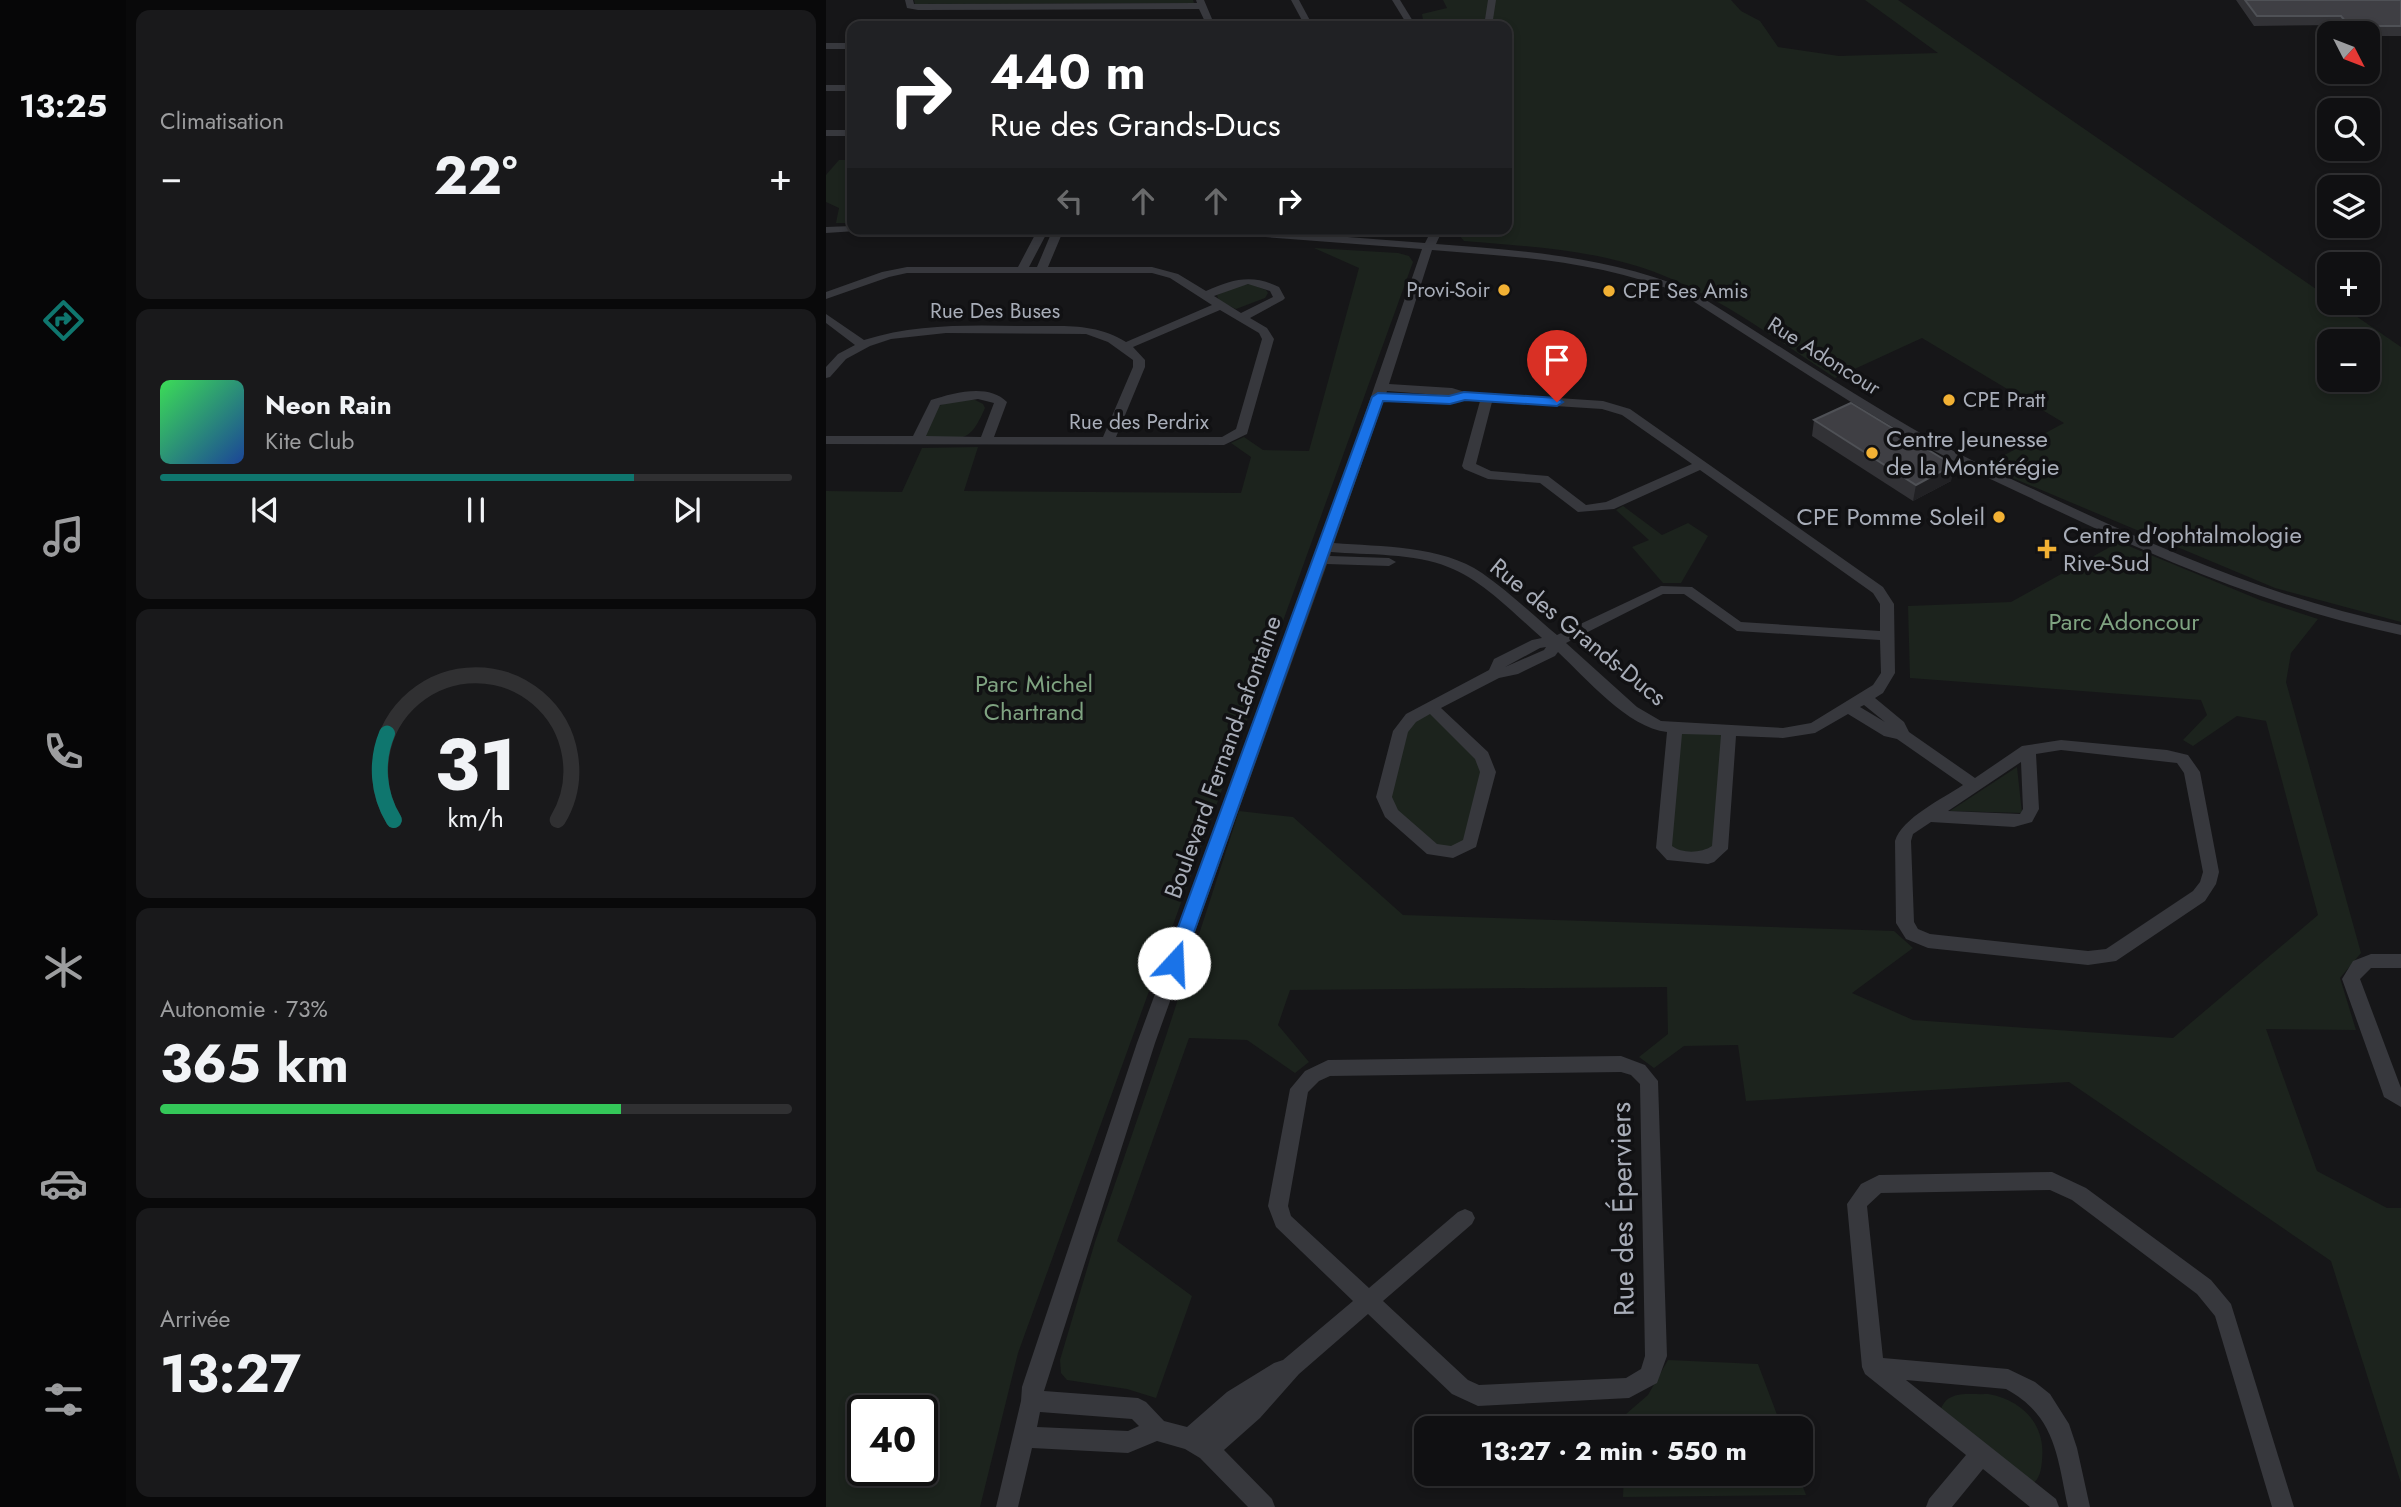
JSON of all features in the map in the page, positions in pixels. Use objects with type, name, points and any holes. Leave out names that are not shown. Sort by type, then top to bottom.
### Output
[{"type":"street","points":[[909,0],[909,6],[918,7],[1202,3],[1209,21]]},
{"type":"street","points":[[1295,0],[1306,21]]},
{"type":"street","points":[[1396,0],[1409,21]]},
{"type":"street","points":[[1489,21],[1492,0]]},
{"type":"street","points":[[826,46],[847,46]]},
{"type":"street","points":[[826,88],[847,88]]},
{"type":"street","points":[[826,133],[847,133]]},
{"type":"street","points":[[826,230],[847,229]]},
{"type":"street","points":[[1022,270],[1041,235]]},
{"type":"street","points":[[1041,270],[1056,235]]},
{"type":"street","name":"Rue Adoncour","points":[[1293,235],[1552,256],[1599,263],[1645,275],[1686,292],[1922,439],[1964,462],[2231,580],[2304,606],[2370,625],[2401,630]]},
{"type":"street","name":"Boulevard Fernand-Lafontaine","points":[[1007,1507],[1037,1374],[1146,1043],[1324,553],[1423,257],[1435,235]]},
{"type":"street","name":"Rue des Perdrix","points":[[826,440],[1224,441],[1242,431],[1268,339],[1263,331],[1206,295],[1174,276],[1152,270],[907,270],[828,293]]},
{"type":"street","points":[[1206,295],[1244,279],[1261,281],[1275,289],[1279,298],[1242,317]]},
{"type":"street","points":[[1108,441],[1139,367],[1139,360],[1124,347],[1221,305]]},
{"type":"street","points":[[826,317],[864,346]]},
{"type":"street","name":"Rue Des Buses","points":[[826,374],[838,359],[864,346],[920,329],[1092,331],[1124,347]]},
{"type":"street","name":"Rue des Grands-Ducs","points":[[1324,553],[1404,563],[1421,558],[1450,562],[1476,575],[1632,711],[1658,726],[1783,733],[1815,728],[1878,690],[1888,673],[1887,604],[1878,590],[1619,408],[1464,396],[1450,400],[1380,392]]},
{"type":"street","points":[[917,441],[935,404],[955,396],[995,397],[1001,402],[986,441]]},
{"type":"street","points":[[1487,398],[1469,466],[1488,475],[1544,479],[1583,509],[1609,506],[1701,465]]},
{"type":"street","points":[[1431,708],[1482,756],[1488,772],[1470,843],[1453,852],[1433,850],[1391,814],[1384,797],[1401,731],[1411,718],[1496,674],[1513,671],[1550,653],[1556,642],[1661,590],[1688,590],[1737,626],[1887,636]]},
{"type":"street","points":[[1865,698],[1899,726],[1902,735]]},
{"type":"street","points":[[1849,708],[1889,732],[1902,735],[1973,785]]},
{"type":"street","points":[[1675,728],[1664,848],[1673,856],[1708,858],[1720,849],[1730,732]]},
{"type":"street","points":[[2061,746],[2167,755],[2182,759],[2192,772],[2211,872],[2208,884],[2199,896],[2110,956],[2088,958],[1928,941],[1912,934],[1905,923],[1903,841],[1906,831],[2028,750],[2061,746]]},
{"type":"street","points":[[1927,816],[2014,821],[2026,818],[2032,809],[2028,750]]},
{"type":"street","points":[[2401,961],[2366,962],[2355,968],[2351,979],[2391,1091],[2401,1099]]},
{"type":"street","name":"Rue des Éperviers","points":[[1621,1064],[1638,1070],[1649,1081],[1656,1356],[1649,1376],[1629,1388],[1478,1396],[1460,1387],[1368,1301],[1283,1221],[1278,1206],[1299,1089],[1312,1076],[1328,1068],[1621,1064]]},
{"type":"street","points":[[2048,1507],[1873,1367],[1857,1204],[1868,1190],[1879,1184],[2052,1181],[2079,1194],[2204,1287],[2224,1311],[2283,1507]]},
{"type":"street","points":[[1199,1445],[1252,1411],[1291,1367],[1465,1218]]},
{"type":"street","points":[[1873,1367],[2008,1379],[2028,1388],[2045,1401],[2057,1419],[2079,1507]]},
{"type":"street","points":[[1032,1401],[1138,1409],[1157,1430],[1199,1445],[1264,1507]]},
{"type":"street","points":[[1023,1437],[1128,1442],[1157,1430]]},
{"type":"street","points":[[1937,1507],[1980,1454]]},
{"type":"green space","points":[[914,0],[1193,0],[1194,3],[915,4]]},
{"type":"green space","points":[[1443,0],[1731,0],[1741,11],[1760,21],[1778,47],[1839,56],[1938,53],[1865,0],[1898,0],[2317,290],[2317,315],[2354,315],[2375,329],[2317,329],[2317,392],[2380,392],[2380,333],[2401,347],[2401,622],[2275,588],[1984,466],[2064,423],[1922,338],[1835,378],[1716,301],[1649,270],[1597,256],[1464,241],[1459,235],[1512,235],[1512,21],[1423,21],[1422,14],[1447,8]]},
{"type":"green space","points":[[839,160],[847,160],[847,223],[836,223],[839,208],[826,202],[826,175]]},
{"type":"green space","name":"Parc Michel Chartrand","points":[[1314,248],[1409,256],[1413,262],[1018,1353],[980,1507],[826,1507],[826,491],[902,492],[922,448],[978,447],[964,491],[1241,493],[1251,457],[1231,443],[1244,437],[1263,450],[1309,451],[1359,268]]},
{"type":"green space","points":[[1250,284],[1266,290],[1268,293],[1265,298],[1236,309],[1219,301],[1217,295],[1239,285]]},
{"type":"green space","points":[[953,400],[975,400],[983,404],[985,408],[975,428],[958,438],[925,435],[939,406]]},
{"type":"green space","points":[[1623,506],[1662,535],[1688,523],[1708,536],[1681,583],[1663,583],[1632,547],[1649,540],[1616,510]]},
{"type":"green space","name":"Parc Adoncour","points":[[2119,542],[2260,600],[2318,619],[2291,653],[2286,682],[2361,953],[2340,978],[2356,1030],[2266,1029],[2317,1171],[2387,1208],[2401,1208],[2401,1483],[2331,1261],[2069,1082],[1746,1101],[1738,1045],[1684,1046],[1654,1068],[1639,1057],[1668,1034],[1667,987],[1290,990],[1278,1025],[1309,1062],[1295,1073],[1247,1040],[1189,1038],[1117,1241],[1192,1296],[1156,1398],[1127,1389],[1067,1380],[1061,1373],[1060,1360],[1095,1242],[1239,811],[1293,817],[1403,915],[1894,931],[1913,948],[1852,993],[1913,1020],[2173,1038],[2318,915],[2266,721],[2237,716],[2193,746],[2183,740],[2207,715],[2201,700],[1910,678],[1908,606],[2011,602]]},
{"type":"green space","points":[[1431,707],[1488,772],[1470,843],[1433,850],[1384,797],[1401,731]]},
{"type":"green space","points":[[1675,728],[1729,732],[1720,849],[1708,858],[1664,848]]},
{"type":"green space","points":[[2017,767],[2022,813],[1950,811]]},
{"type":"green space","points":[[1668,1360],[1758,1364],[1778,1416],[1626,1416],[1648,1395]]},
{"type":"green space","points":[[1988,1394],[2021,1408],[2036,1425],[2040,1435],[2042,1460],[2040,1474],[2032,1485],[1939,1416],[1942,1407],[1951,1397]]},
{"type":"green space","points":[[1623,1486],[1803,1486],[1806,1495],[1623,1497]]},
{"type":"building","points":[[2245,0],[2401,0],[2401,26],[2380,26],[2380,21],[2345,21],[2341,16],[2257,16]]},
{"type":"building","points":[[1851,403],[1953,465],[1916,485],[1814,420]]},
{"type":"place","name":"Provi-Soir","points":[[1504,290]]},
{"type":"place","name":"CPE Ses Amis","points":[[1609,291]]},
{"type":"place","name":"CPE Pratt","points":[[1949,400]]},
{"type":"place","name":"Centre Jeunesse de la Montérégie","points":[[1872,453]]},
{"type":"place","name":"CPE Pomme Soleil","points":[[1999,517]]},
{"type":"place","name":"Centre d'ophtalmologie Rive-Sud","points":[[2047,549]]},
{"type":"route","points":[[1174,963],[1378,397],[1450,400],[1464,396],[1557,402]]}]
